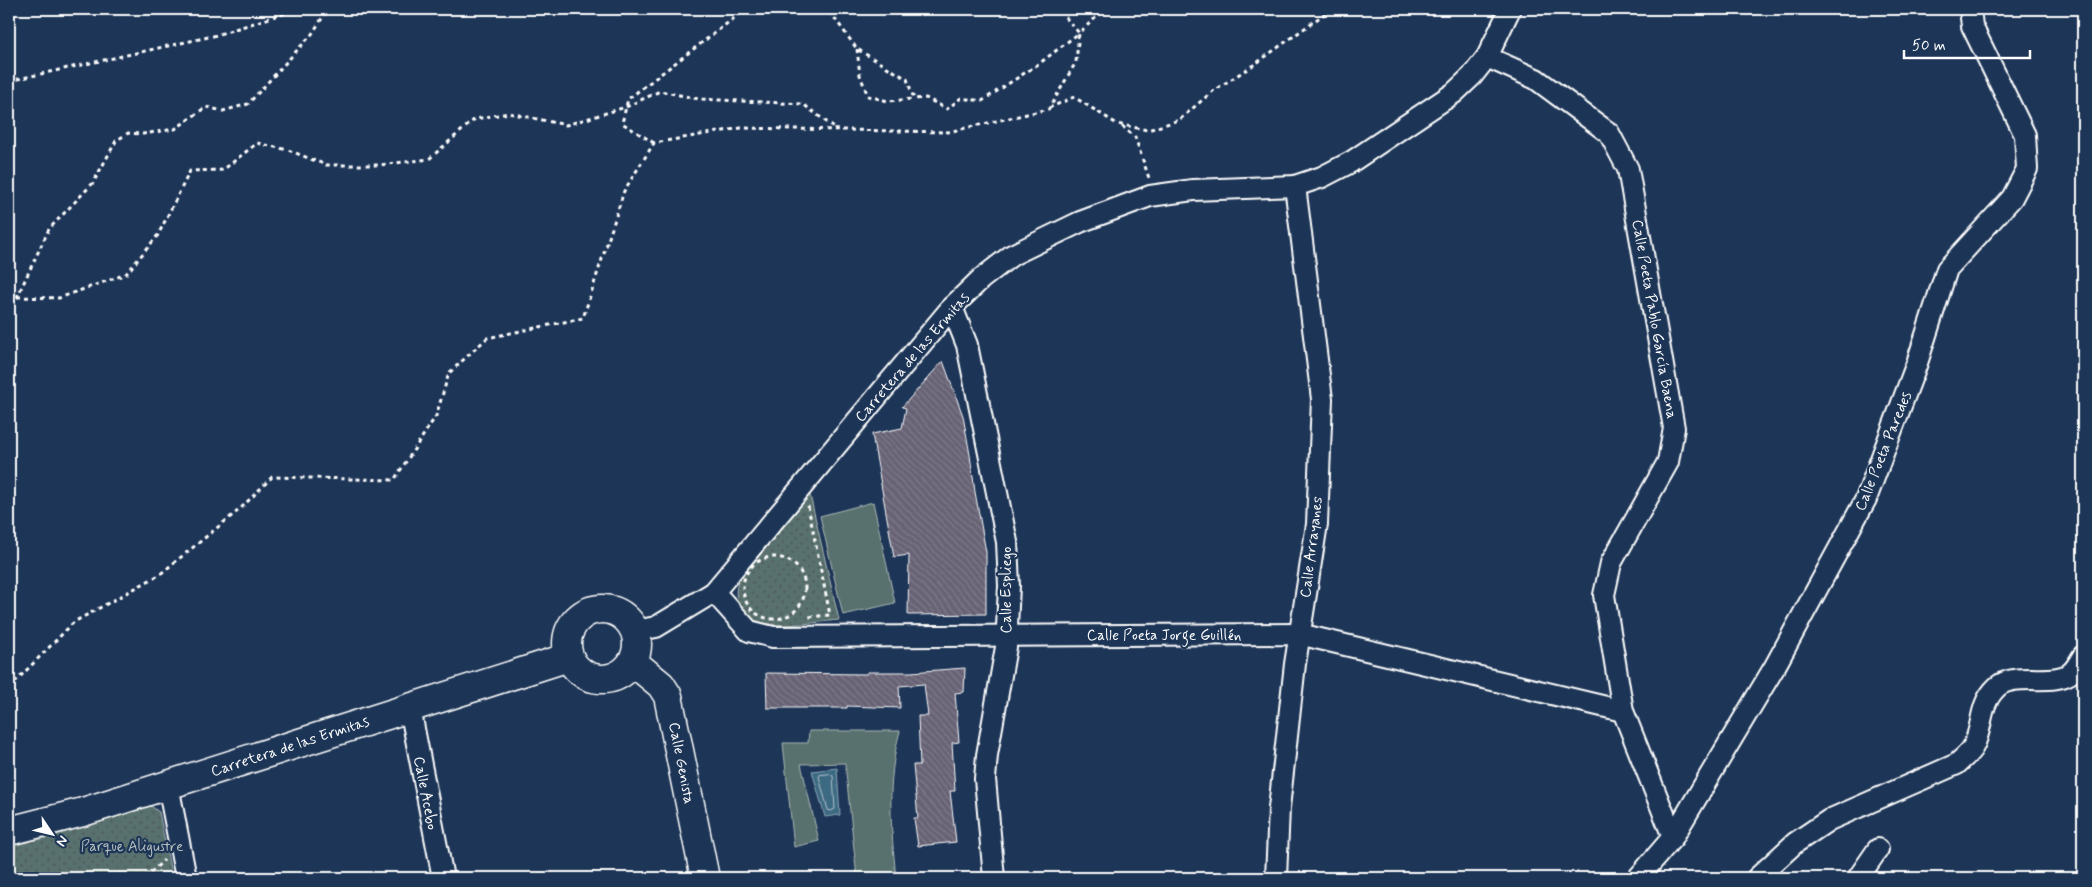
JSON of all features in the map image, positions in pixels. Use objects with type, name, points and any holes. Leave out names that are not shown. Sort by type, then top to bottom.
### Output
[{"type":"street","name":"Carretera de las Ermitas","points":[[635,631],[656,627],[714,592],[952,307],[981,279],[1012,255],[1080,222],[1154,196],[1193,190],[1295,186],[1322,177],[1351,162],[1446,98],[1472,76],[1487,57],[1510,9]]},
{"type":"street","name":"Calle Poeta Paredes","points":[[1638,878],[1673,837],[1774,668],[1866,499],[1917,363],[1947,270],[2012,198],[2026,169],[2024,135],[1972,26],[1970,9]]},
{"type":"street","name":"Calle Poeta Pablo García Baena","points":[[1487,57],[1536,79],[1609,133],[1628,170],[1674,428],[1668,462],[1611,563],[1604,595],[1623,711],[1673,837]]},
{"type":"street","name":"Calle Arrayanes","points":[[1276,878],[1278,808],[1299,634],[1317,524],[1322,399],[1295,186]]},
{"type":"street","name":"Calle Espliego","points":[[952,307],[967,344],[1007,542],[1009,586],[1007,636],[985,779],[994,878]]},
{"type":"street","name":"Calle Poeta Jorge Guillén","points":[[714,592],[749,631],[773,637],[1299,634],[1623,711]]},
{"type":"street","points":[[611,610],[626,618],[635,631],[638,642],[637,653],[633,662],[616,677],[605,680],[594,679],[575,667],[569,658],[567,647],[570,630],[580,617],[589,611],[611,610]]},
{"type":"street","points":[[1757,878],[1795,844],[1829,820],[1957,764],[1973,749],[1980,727],[1982,712],[1988,698],[1998,686],[2010,681],[2063,677],[2072,672],[2083,656]]},
{"type":"street","name":"Carretera de las Ermitas","points":[[9,831],[84,812],[569,658]]},
{"type":"street","name":"Calle Genista","points":[[633,662],[661,685],[668,696],[705,878]]},
{"type":"street","name":"Calle Acebo","points":[[410,708],[443,878]]},
{"type":"street","points":[[168,785],[186,878]]},
{"type":"street","points":[[1858,878],[1878,849]]},
{"type":"path","points":[[9,81],[213,36],[298,9]]},
{"type":"path","points":[[17,298],[50,229],[93,183],[116,141],[128,133],[143,134],[175,129],[206,107],[224,111],[248,104],[312,34],[328,9]]},
{"type":"path","points":[[746,9],[628,98],[622,123],[654,143],[740,128],[948,132],[1048,108],[1074,97],[1121,125],[1135,137],[1154,196]]},
{"type":"path","points":[[822,9],[830,12],[857,49],[907,79],[914,99]]},
{"type":"path","points":[[1048,108],[1076,62],[1079,33],[1058,9]]},
{"type":"path","points":[[857,49],[860,75],[868,96],[888,101],[926,98],[947,110],[961,98],[982,101],[1040,63],[1079,33],[1105,9]]},
{"type":"path","points":[[1121,125],[1148,130],[1179,120],[1213,91],[1258,62],[1331,9]]},
{"type":"path","points":[[9,301],[17,298],[59,298],[126,274],[158,235],[190,171],[223,170],[257,143],[288,150],[326,165],[380,165],[429,159],[475,119],[509,114],[566,125],[626,107],[660,92],[699,99],[803,104],[838,131]]},
{"type":"path","points":[[9,688],[74,622],[159,575],[239,510],[272,477],[394,480],[436,416],[448,373],[487,338],[583,318],[624,191],[654,143]]},
{"type":"path","points":[[804,617],[830,615],[807,503]]},
{"type":"path","points":[[778,619],[791,615],[799,608],[806,589],[800,570],[794,563],[785,558],[775,556],[756,562],[749,569],[744,579],[745,600],[759,616],[770,620],[796,618]]},
{"type":"path","points":[[145,878],[180,848]]},
{"type":"green space","points":[[810,495],[839,620],[782,625],[768,624],[755,620],[744,614],[738,604],[736,591],[741,574]]},
{"type":"green space","points":[[873,502],[895,603],[843,615],[820,516]]},
{"type":"green space","points":[[809,731],[900,731],[891,787],[891,822],[896,878],[857,878],[845,763],[801,764],[819,841],[794,847],[783,743],[808,743]]},
{"type":"green space","name":"Parque Aligustre","points":[[151,806],[159,812],[172,878],[9,878],[9,846],[46,838]]},
{"type":"water","points":[[837,768],[840,815],[825,817],[812,771]]},
{"type":"building","points":[[943,361],[963,416],[970,455],[986,552],[986,614],[908,615],[909,555],[894,557],[872,434],[902,428],[906,408],[902,407]]},
{"type":"building","points":[[965,668],[964,692],[955,693],[959,742],[952,743],[955,791],[950,791],[956,842],[918,846],[914,818],[918,818],[913,765],[920,765],[918,716],[928,716],[924,684],[899,686],[900,708],[847,706],[847,708],[767,708],[766,673],[867,674],[867,672],[911,672]]}]
